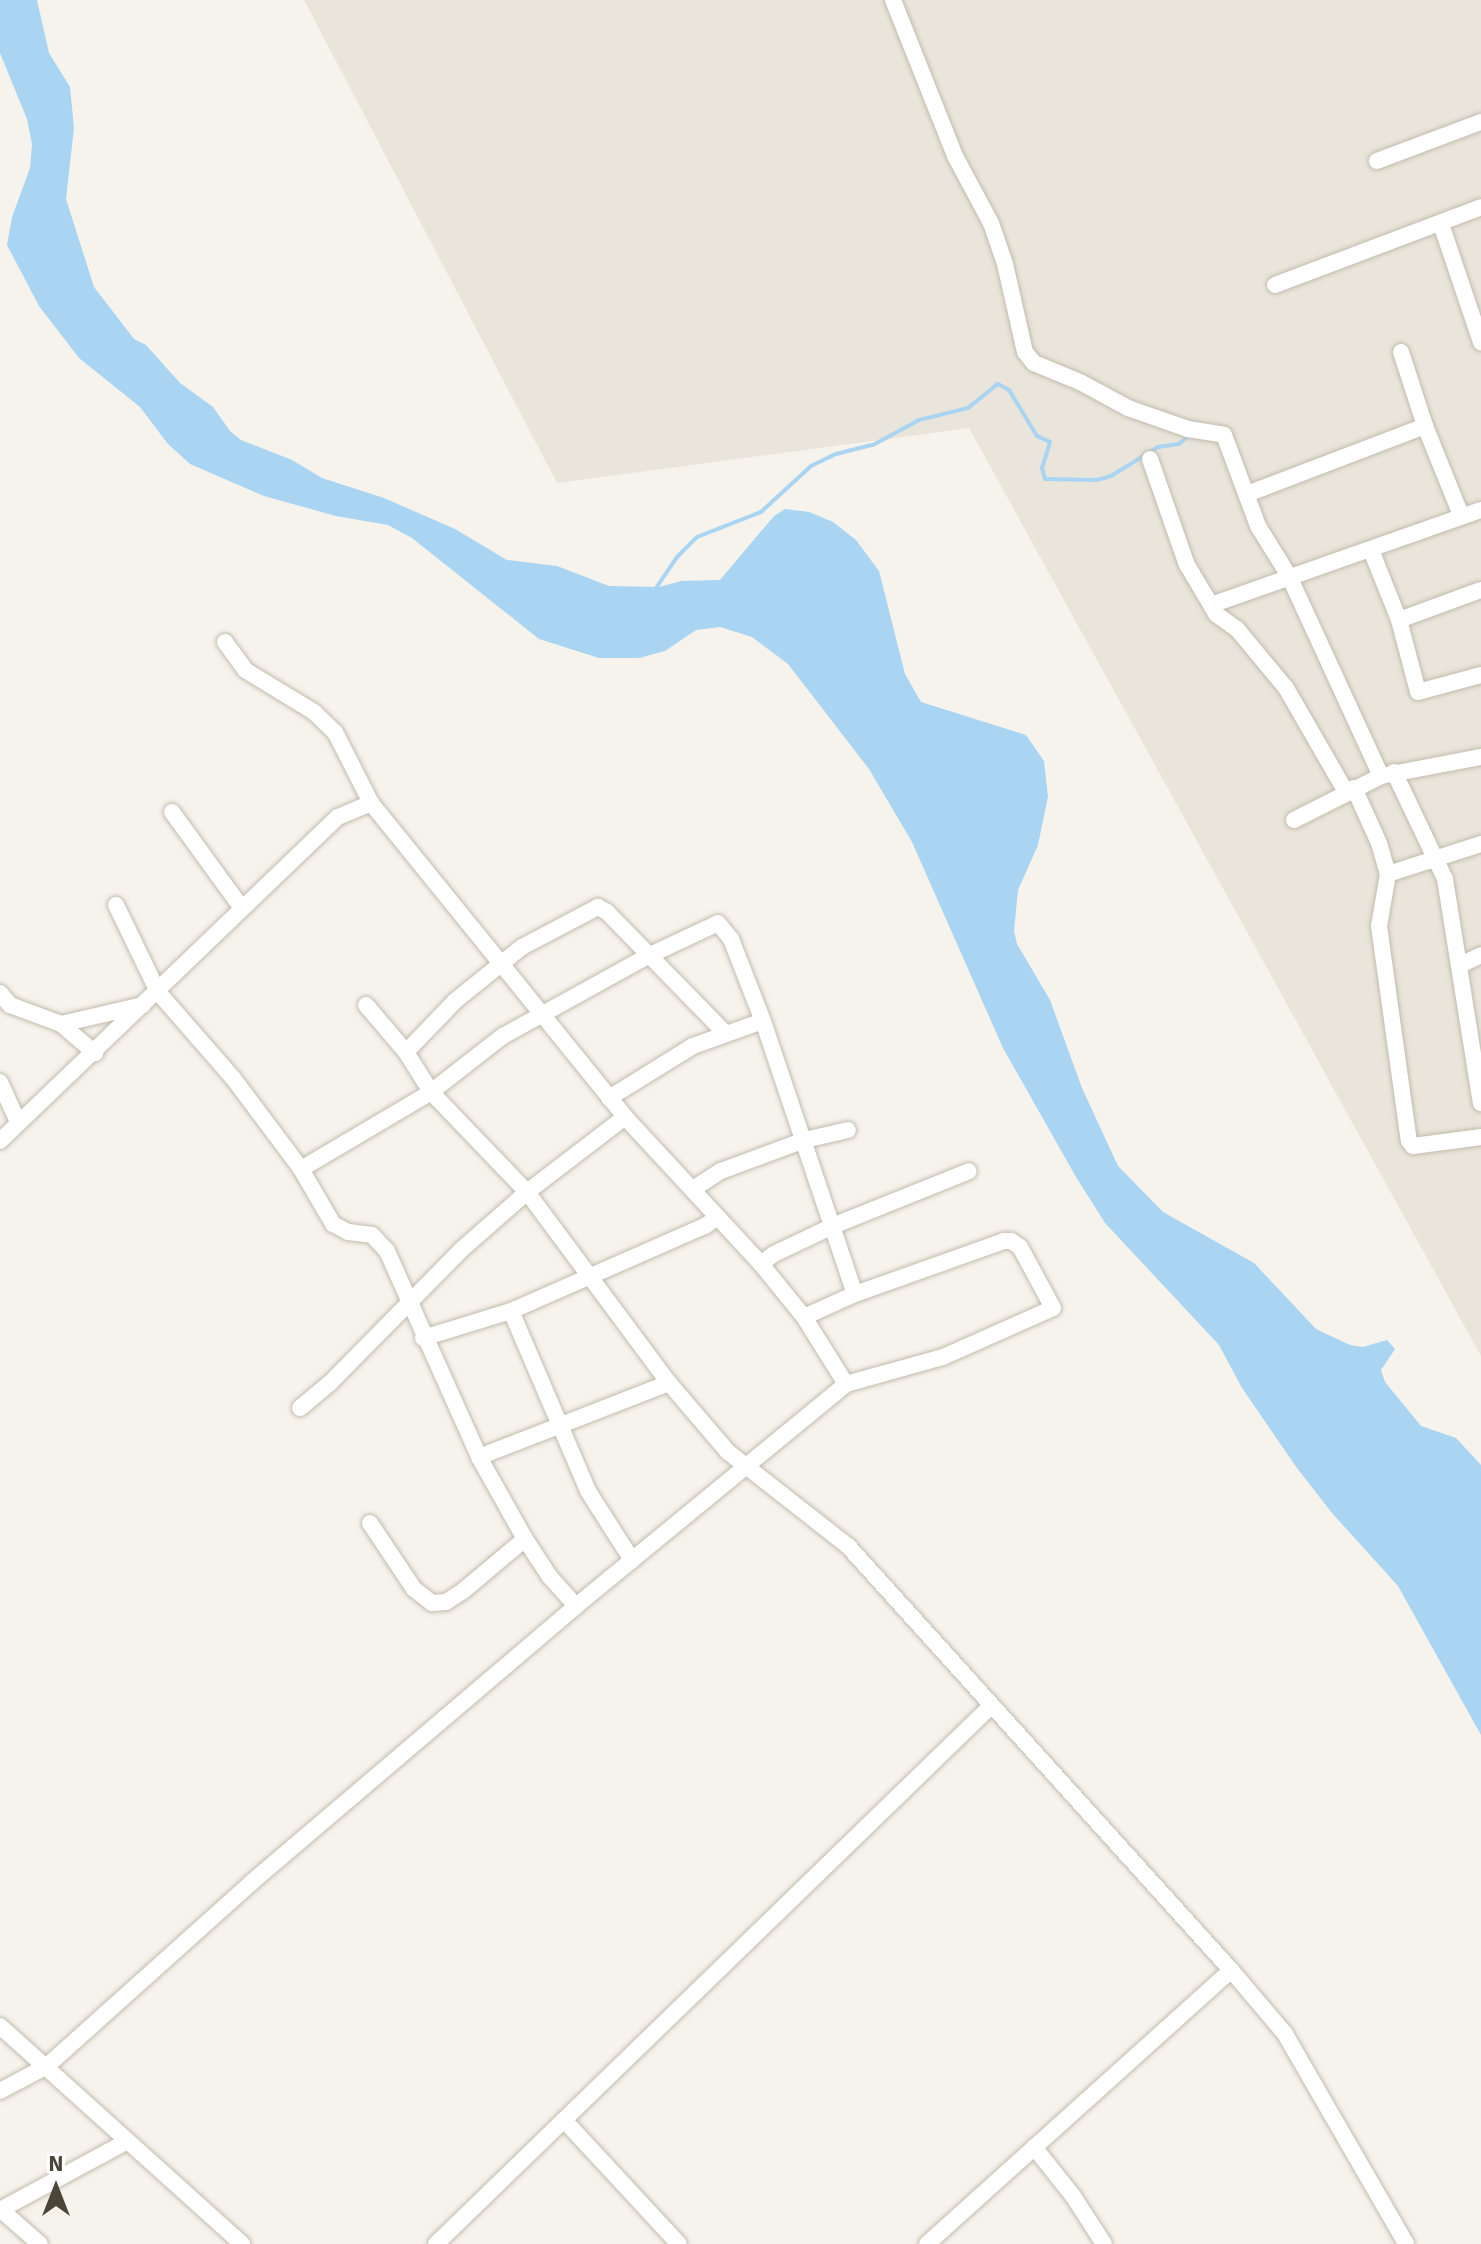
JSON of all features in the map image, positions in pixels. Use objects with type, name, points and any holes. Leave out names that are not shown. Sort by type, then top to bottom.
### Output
[{"type":"street","points":[[893,0],[955,156],[991,223],[1005,264],[1025,352],[1034,363],[1153,419],[1224,435],[1258,526],[1289,576],[1388,774],[1445,879],[1481,1103]]},
{"type":"street","points":[[1377,161],[1481,122]]},
{"type":"street","points":[[1275,285],[1481,207]]},
{"type":"street","points":[[1441,224],[1481,342]]},
{"type":"street","points":[[1401,352],[1425,426],[1461,515]]},
{"type":"street","points":[[1247,494],[1425,426]]},
{"type":"street","points":[[1150,459],[1187,565],[1216,614],[1237,629],[1286,688],[1350,790],[1379,843],[1388,874],[1379,926],[1409,1141],[1413,1146],[1481,1137]]},
{"type":"street","points":[[1211,605],[1481,510]]},
{"type":"street","points":[[1371,550],[1399,620],[1418,692],[1481,675]]},
{"type":"street","points":[[1399,620],[1481,590]]},
{"type":"street","points":[[225,642],[245,670],[314,712],[335,732],[371,803],[498,965],[625,1117],[761,1264],[804,1317],[846,1384]]},
{"type":"street","points":[[1294,820],[1388,774],[1481,757]]},
{"type":"street","points":[[0,1141],[338,817],[371,803]]},
{"type":"street","points":[[172,812],[241,907]]},
{"type":"street","points":[[1388,874],[1481,844]]},
{"type":"street","points":[[116,905],[158,992],[233,1078],[301,1169],[333,1224],[348,1232],[372,1235],[379,1241],[411,1301],[423,1338],[479,1457],[525,1539],[550,1577],[576,1606]]},
{"type":"street","points":[[406,1052],[455,1001],[498,965],[522,947],[598,907],[607,912],[725,1033]]},
{"type":"street","points":[[301,1169],[431,1092],[503,1036],[648,956],[718,923],[723,926],[763,1021],[835,1225],[855,1294]]},
{"type":"street","points":[[1460,965],[1481,955]]},
{"type":"street","points":[[3,1000],[61,1024],[95,1053]]},
{"type":"street","points":[[61,1024],[145,1004]]},
{"type":"street","points":[[366,1005],[406,1052],[431,1092],[527,1192],[669,1383],[728,1452],[848,1546],[1231,1970],[1285,2034],[1406,2244]]},
{"type":"street","points":[[609,1098],[693,1046],[763,1021]]},
{"type":"street","points":[[1,1088],[18,1122]]},
{"type":"street","points":[[300,1408],[461,1250],[527,1192],[625,1117]]},
{"type":"street","points":[[693,1189],[721,1171],[805,1140],[848,1130]]},
{"type":"street","points":[[761,1264],[774,1254],[835,1225],[969,1171]]},
{"type":"street","points":[[423,1338],[511,1311],[705,1226],[716,1218]]},
{"type":"street","points":[[0,2091],[47,2066],[252,1882],[576,1606],[846,1384],[943,1357],[1053,1308],[1020,1247],[1011,1241],[855,1294],[804,1317]]},
{"type":"street","points":[[511,1311],[558,1427],[588,1491],[632,1560]]},
{"type":"street","points":[[479,1457],[669,1383]]},
{"type":"street","points":[[370,1523],[414,1589],[432,1603],[446,1602],[463,1591],[525,1539]]},
{"type":"street","points":[[436,2244],[991,1706]]},
{"type":"street","points":[[927,2244],[1231,1970]]},
{"type":"street","points":[[0,2026],[242,2244]]},
{"type":"street","points":[[564,2120],[679,2244]]},
{"type":"street","points":[[40,2244],[0,2210],[126,2142]]},
{"type":"street","points":[[1034,2147],[1073,2196],[1104,2244]]},
{"type":"shaded area","points":[[304,0],[1481,0],[1481,1356],[969,428],[557,483]]},
{"type":"water","points":[[0,0],[37,0],[49,53],[70,87],[74,128],[66,199],[94,287],[134,339],[146,345],[180,383],[213,407],[230,431],[241,440],[292,460],[322,478],[384,498],[455,529],[507,560],[557,566],[609,586],[659,587],[681,581],[720,580],[774,516],[785,509],[809,512],[833,522],[856,540],[879,571],[905,674],[921,702],[1026,735],[1044,761],[1048,796],[1038,845],[1018,890],[1014,931],[1017,944],[1050,1000],[1082,1088],[1118,1166],[1163,1212],[1254,1263],[1316,1329],[1350,1345],[1363,1347],[1387,1340],[1395,1349],[1381,1370],[1385,1382],[1421,1426],[1456,1438],[1481,1465],[1481,1735],[1398,1586],[1332,1513],[1297,1468],[1242,1388],[1219,1345],[1105,1223],[1003,1048],[912,842],[869,769],[788,664],[752,637],[720,627],[696,630],[665,651],[639,658],[599,658],[539,639],[412,538],[388,525],[336,516],[264,496],[190,464],[168,444],[140,407],[79,358],[39,306],[7,245],[12,217],[30,168],[32,144],[27,119],[0,53]]},
{"type":"waterway","points":[[654,591],[677,557],[697,537],[761,512],[811,466],[836,454],[873,445],[919,420],[968,408],[998,384],[1009,390],[1037,436],[1050,442],[1042,468],[1045,479],[1097,480],[1111,476],[1158,447],[1179,444],[1188,436]]}]
